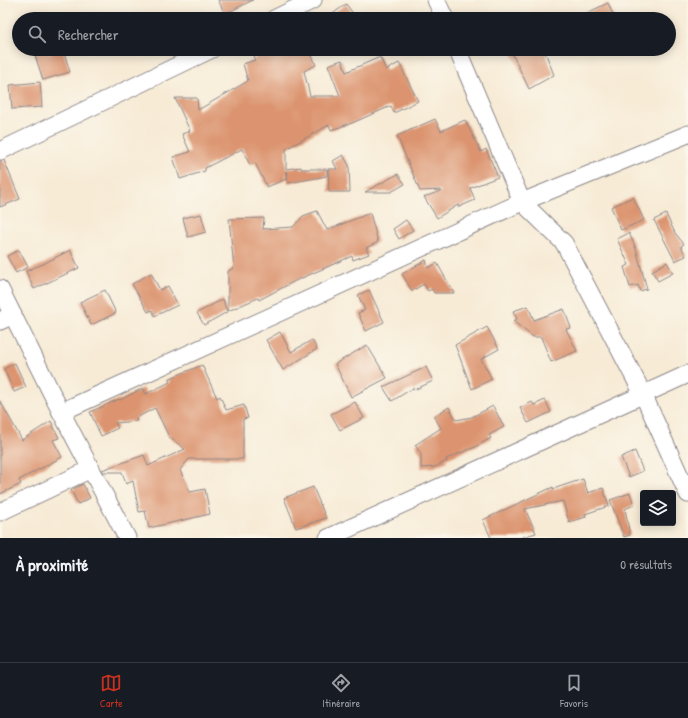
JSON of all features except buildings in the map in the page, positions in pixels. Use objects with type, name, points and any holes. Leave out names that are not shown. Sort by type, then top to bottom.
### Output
[{"type":"street","points":[[288,12],[313,0]]},
{"type":"street","points":[[436,0],[441,12]]},
{"type":"street","points":[[0,151],[197,56]]},
{"type":"street","points":[[460,56],[522,202],[564,243],[643,394],[688,494]]},
{"type":"street","points":[[61,412],[522,202],[688,134]]},
{"type":"street","points":[[0,289],[7,318],[61,412],[127,538]]},
{"type":"street","points":[[328,538],[688,374]]},
{"type":"street","points":[[0,512],[91,469]]}]
